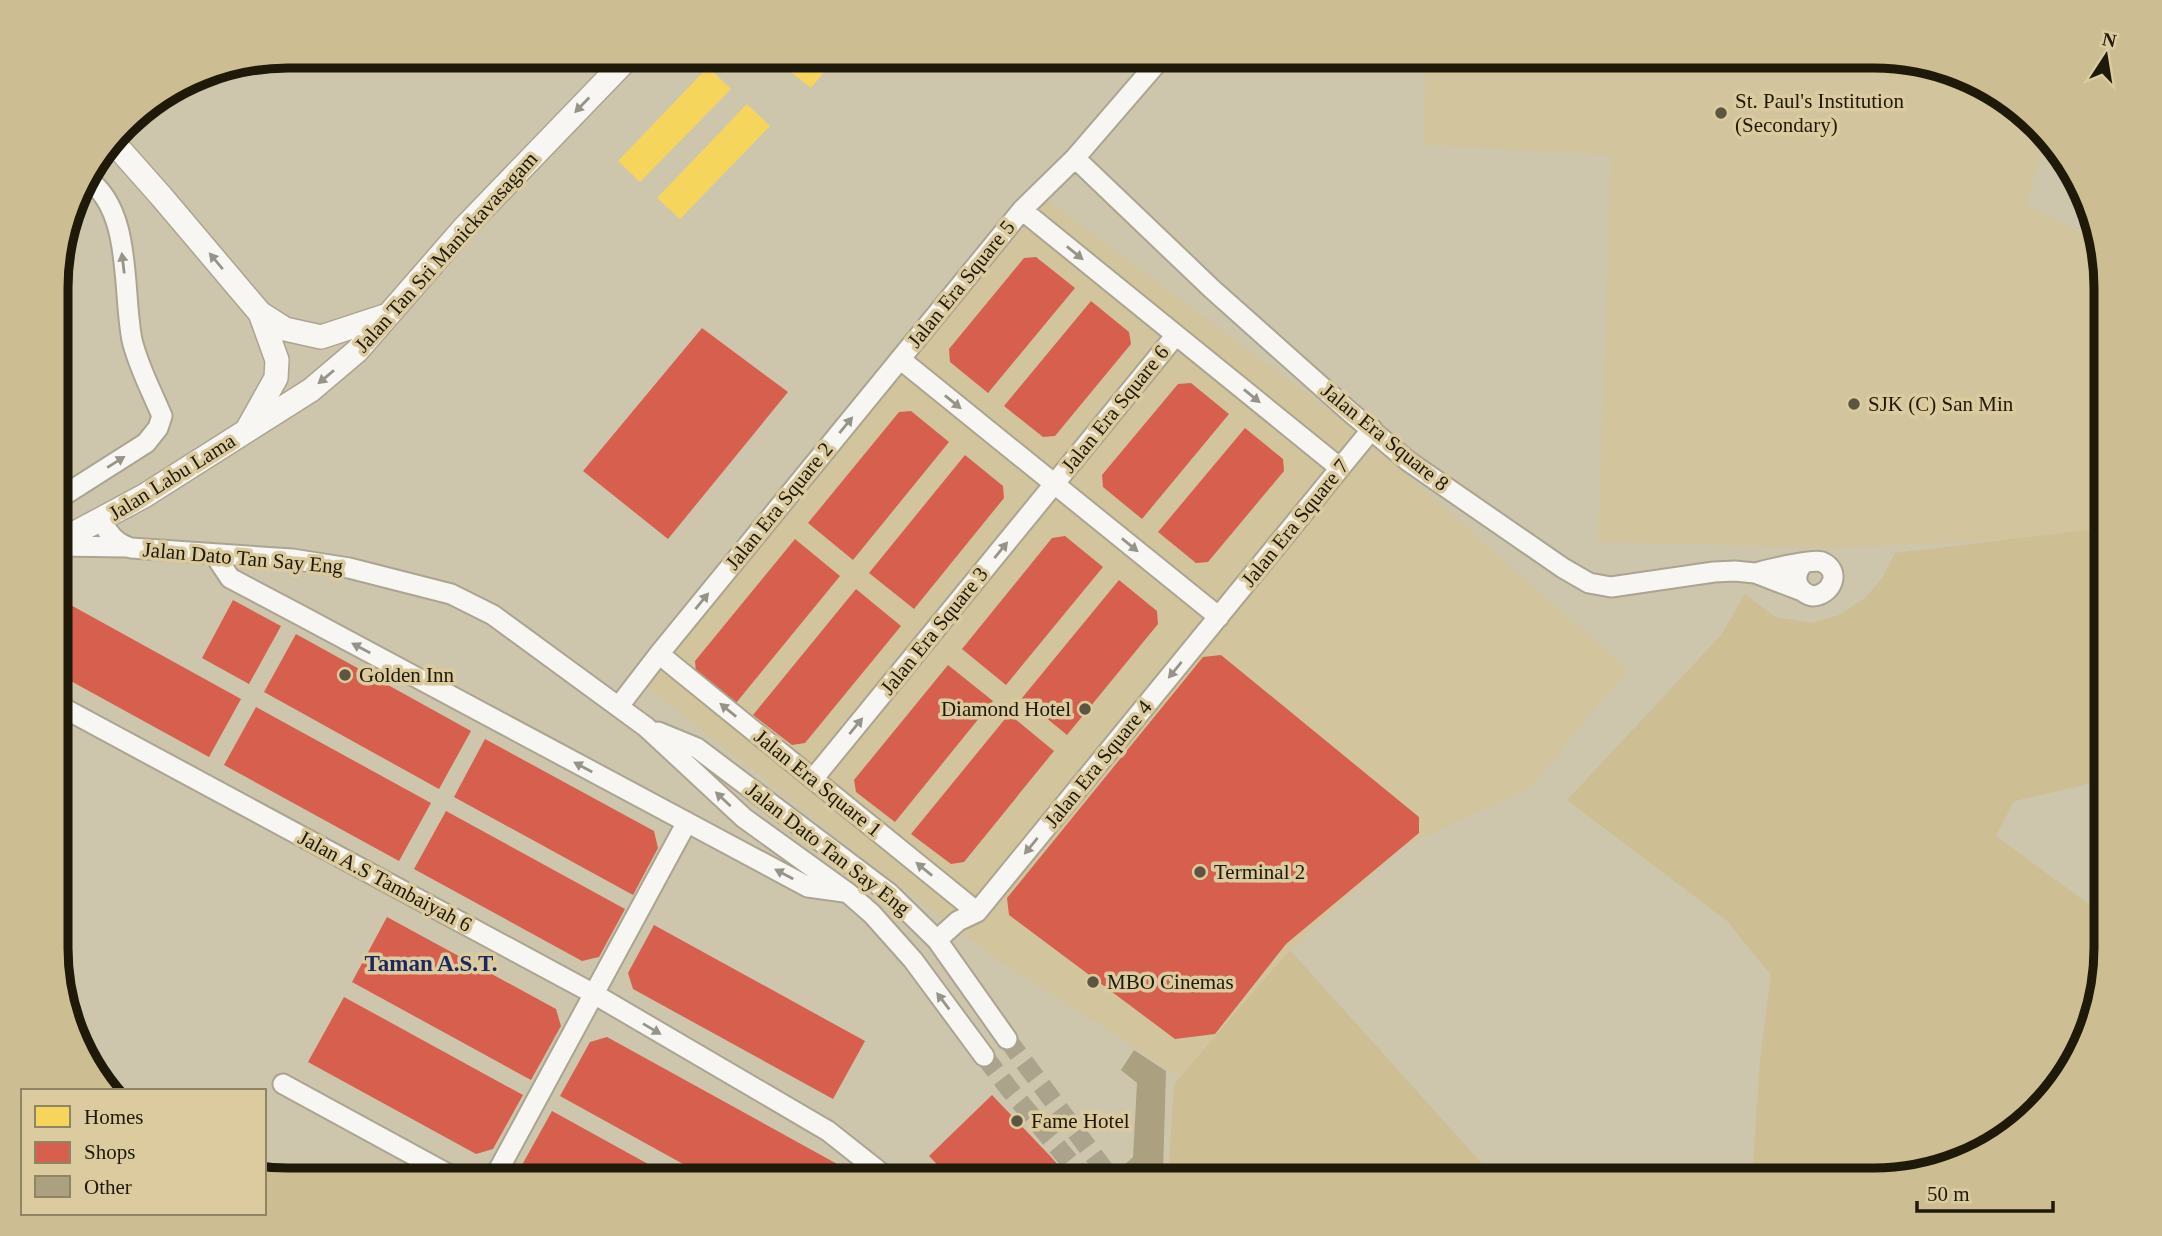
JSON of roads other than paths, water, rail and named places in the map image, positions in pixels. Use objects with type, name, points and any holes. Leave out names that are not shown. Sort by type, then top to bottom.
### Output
[{"type":"main road","name":"Jalan Tan Sri Manickavasagam","points":[[247,430],[311,390],[356,351],[464,228],[618,68]]},
{"type":"main road","name":"Jalan Labu Lama","points":[[118,149],[260,313],[285,329],[321,337],[388,315]]},
{"type":"main road","name":"Jalan Labu Lama","points":[[68,539],[102,521],[247,430],[276,378],[277,360],[260,313]]},
{"type":"street","name":"Jalan Era Square 5","points":[[900,359],[1022,210],[1075,158],[1153,68]]},
{"type":"street","name":"Jalan Era Square 8","points":[[1075,158],[1212,289],[1408,461],[1563,568],[1589,583],[1611,587],[1714,572],[1755,573],[1811,560],[1823,562],[1831,570],[1833,581],[1828,591],[1818,596],[1755,573]]},
{"type":"street","points":[[68,493],[146,443],[158,428],[162,416],[132,342],[117,219],[95,184]]},
{"type":"street","points":[[1022,210],[1340,468]]},
{"type":"street","name":"Jalan Era Square 6","points":[[1054,484],[1177,335]]},
{"type":"street","points":[[900,359],[1219,617]]},
{"type":"street","name":"Jalan Era Square 2","points":[[619,706],[900,359]]},
{"type":"street","name":"Jalan Era Square 7","points":[[1219,617],[1372,429]]},
{"type":"street","name":"Jalan Era Square 3","points":[[813,779],[1054,484]]},
{"type":"street","name":"Jalan Dato Tan Say Eng","points":[[102,521],[118,544],[131,548],[292,559],[349,568],[451,594],[493,615],[646,727],[744,818],[848,893],[872,914],[913,960],[984,1056]]},
{"type":"street","points":[[68,545],[131,548]]},
{"type":"street","points":[[214,554],[230,578],[808,887],[848,893]]},
{"type":"street","points":[[1802,591],[1797,580],[1799,568],[1803,564]]},
{"type":"street","name":"Jalan Era Square 4","points":[[937,940],[958,921],[977,912],[1219,617]]},
{"type":"street","name":"Jalan Era Square 1","points":[[659,654],[977,912]]},
{"type":"street","name":"Jalan A.S Tambaiyah 6","points":[[68,710],[594,993],[828,1131],[873,1168]]},
{"type":"street","name":"Jalan Dato Tan Say Eng","points":[[646,727],[697,748],[889,892],[937,940],[1007,1038]]},
{"type":"street","points":[[500,1168],[687,822]]},
{"type":"street","points":[[284,1084],[437,1168]]},
{"type":"tunnel","points":[[1007,1039],[1103,1167]]},
{"type":"tunnel","points":[[984,1056],[1075,1168]]},
{"type":"place","name":"St. Paul's Institution (Secondary)","points":[[1721,113]]},
{"type":"place","name":"SJK (C) San Min","points":[[1854,404]]},
{"type":"place","name":"Golden Inn","points":[[345,675]]},
{"type":"place","name":"Diamond Hotel","points":[[1085,709]]},
{"type":"place","name":"Terminal 2","points":[[1200,872]]},
{"type":"place","name":"MBO Cinemas","points":[[1093,982]]},
{"type":"place","name":"Fame Hotel","points":[[1017,1121]]},
{"type":"district","name":"Taman A.S.T.","points":[[431,963]]}]
